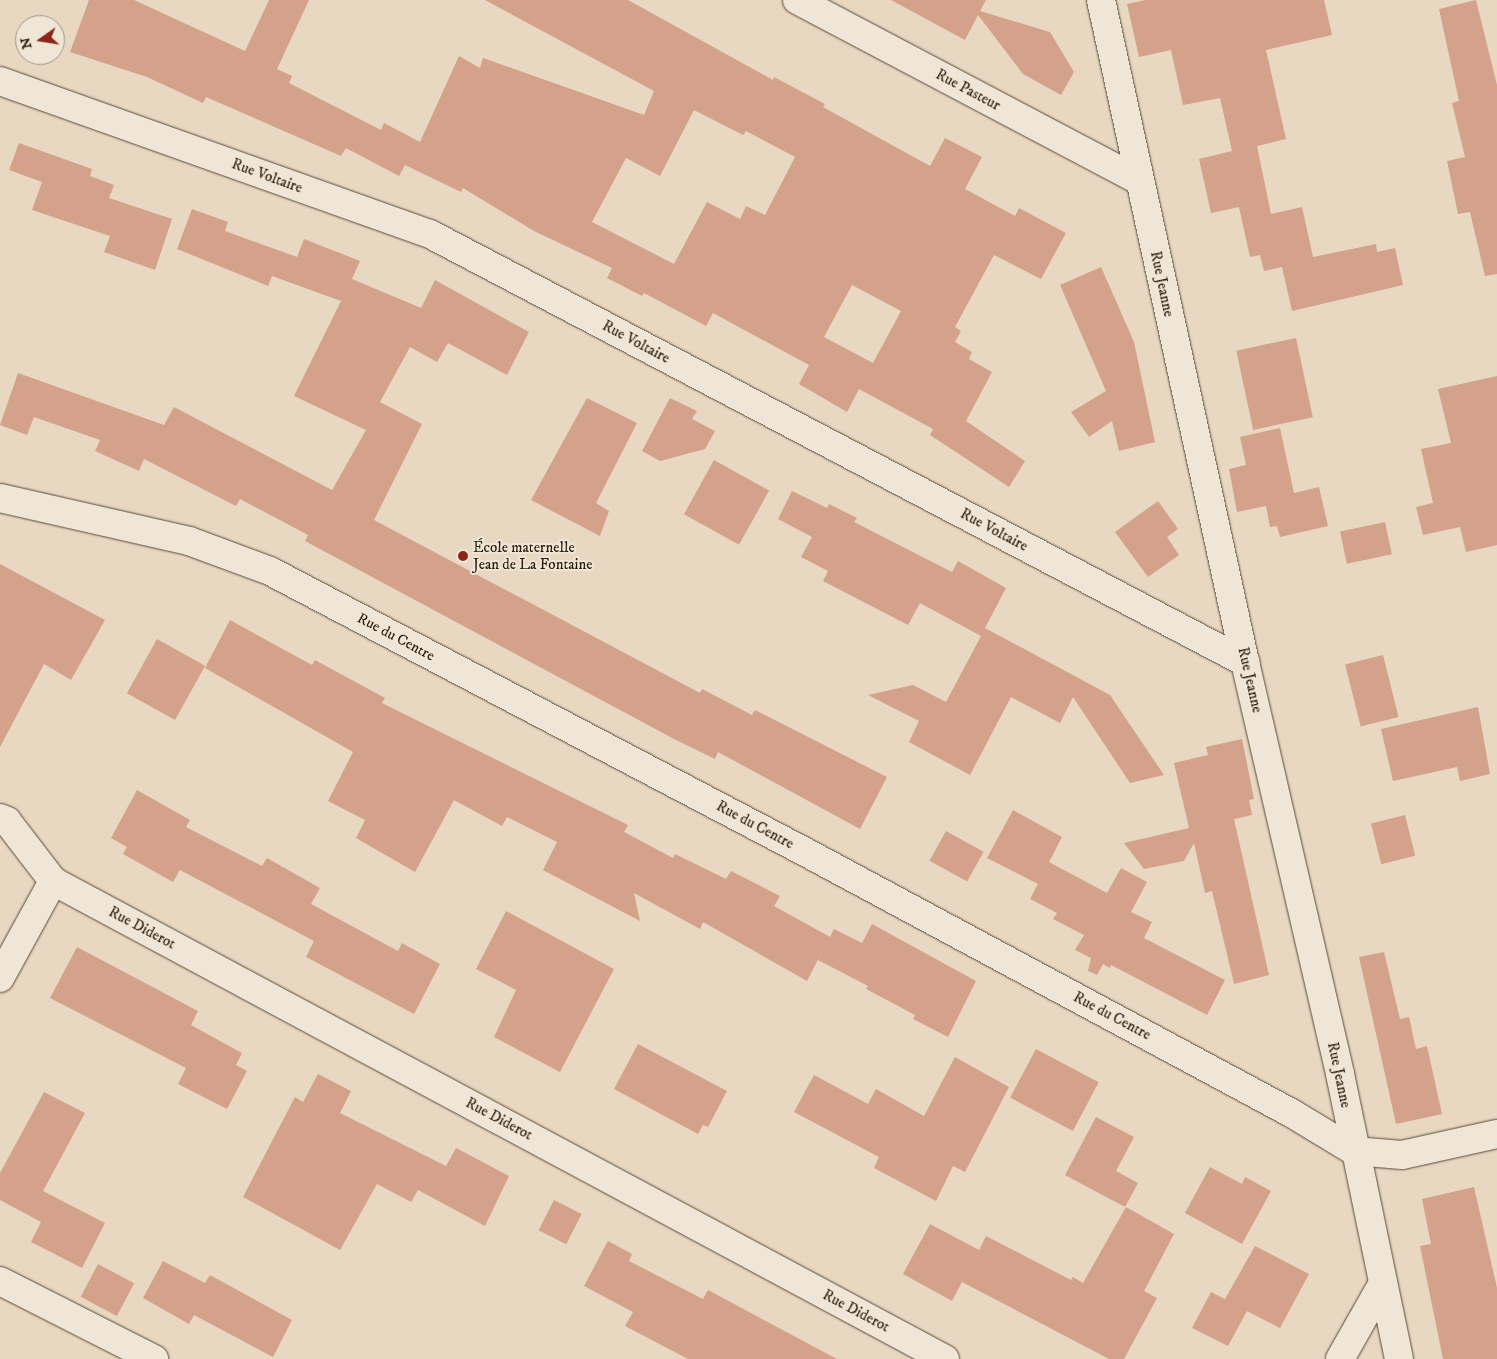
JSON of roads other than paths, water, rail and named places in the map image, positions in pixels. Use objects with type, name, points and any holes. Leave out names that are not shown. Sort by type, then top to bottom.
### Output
[{"type":"street","name":"Rue Pasteur","points":[[798,0],[1139,180]]},
{"type":"street","name":"Rue Jeanne","points":[[1102,0],[1139,180],[1340,1074],[1354,1151],[1399,1359]]},
{"type":"street","name":"Rue Voltaire","points":[[0,81],[430,234],[1246,662]]},
{"type":"street","name":"Rue du Centre","points":[[0,498],[189,541],[270,571],[810,854],[1292,1114],[1354,1151],[1402,1155],[1497,1134]]},
{"type":"street","points":[[0,818],[7,821],[53,881],[0,978]]},
{"type":"street","name":"Rue Diderot","points":[[53,881],[945,1359]]},
{"type":"street","points":[[0,1281],[154,1359]]},
{"type":"street","points":[[1340,1359],[1383,1283]]},
{"type":"place","name":"École maternelle Jean de La Fontaine","points":[[463,556]]}]
